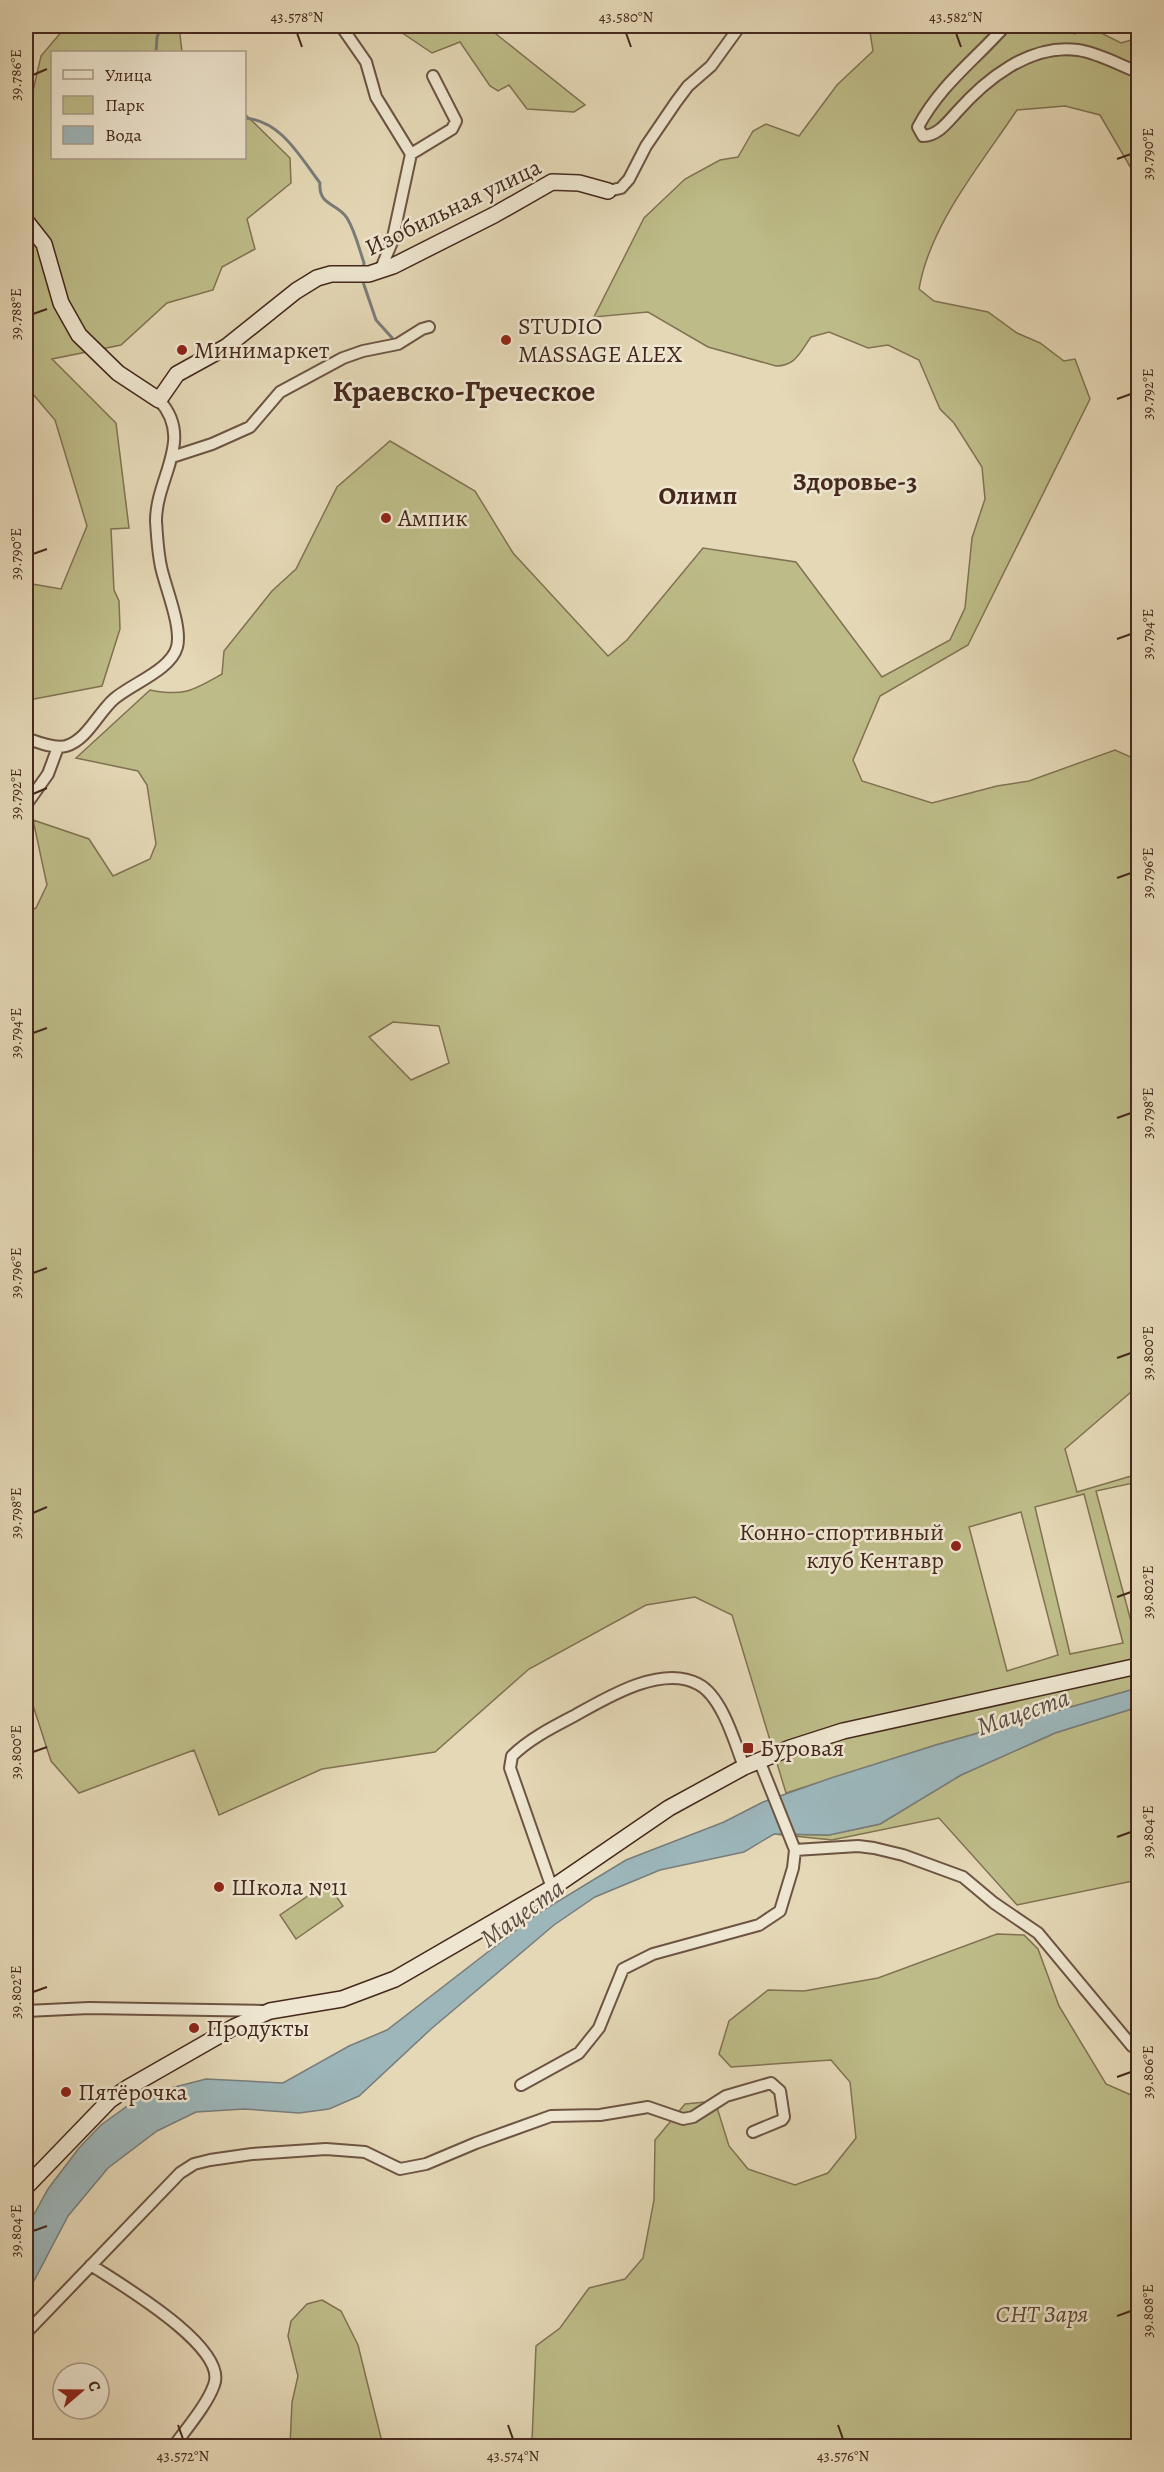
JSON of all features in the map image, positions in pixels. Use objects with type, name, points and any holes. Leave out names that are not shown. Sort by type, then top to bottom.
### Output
[{"type":"main road","name":"Изобильная улица","points":[[159,400],[177,374],[237,339],[306,284],[331,274],[360,275],[380,271],[428,249],[552,182],[579,183],[608,192]]},
{"type":"main road","points":[[26,221],[44,244],[60,303],[80,335],[118,373],[159,400]]},
{"type":"main road","points":[[26,2187],[115,2096],[234,2027],[270,2011],[342,1999],[377,1987],[414,1968],[552,1888],[669,1808],[744,1767],[816,1738],[843,1731],[1138,1666]]},
{"type":"street","points":[[341,26],[366,62],[376,98],[411,154],[392,242],[380,271]]},
{"type":"street","points":[[608,192],[621,188],[629,179],[646,146],[676,102],[688,86],[711,66],[740,26]]},
{"type":"street","points":[[842,26],[855,26]]},
{"type":"street","points":[[1005,26],[965,64],[927,112],[918,128],[923,136],[939,131],[979,88],[999,72],[1053,50],[1080,50],[1138,72]]},
{"type":"street","points":[[411,154],[452,129],[456,121],[433,76]]},
{"type":"street","points":[[172,457],[212,444],[250,427],[273,396],[343,358],[363,351],[398,344],[429,327]]},
{"type":"street","points":[[26,738],[58,747],[72,744],[82,737],[113,700],[168,662],[176,650],[177,635],[161,568],[156,521],[159,496],[176,439],[169,414],[159,400]]},
{"type":"street","points":[[26,805],[48,774],[58,747]]},
{"type":"street","points":[[552,1888],[510,1768],[512,1756],[543,1733],[612,1695],[637,1685],[661,1679],[683,1678],[700,1684],[715,1699],[744,1767]]},
{"type":"street","points":[[521,2085],[579,2053],[599,2028],[623,1969],[653,1954],[759,1924],[780,1911],[793,1868],[793,1846],[759,1760]]},
{"type":"street","points":[[793,1846],[858,1846],[903,1855],[963,1876],[994,1904],[1038,1933],[1132,2046],[1138,2050]]},
{"type":"street","points":[[26,2011],[89,2008],[270,2011]]},
{"type":"street","points":[[26,2333],[180,2173],[194,2164],[252,2154],[326,2149],[365,2152],[400,2169],[426,2164],[498,2134],[551,2116],[600,2115],[648,2107],[683,2118],[693,2117],[726,2096],[771,2083],[780,2091],[784,2117],[782,2120],[753,2132]]},
{"type":"street","points":[[91,2265],[185,2330],[209,2357],[215,2370],[215,2384],[174,2446]]},
{"type":"green space","points":[[63,26],[179,26],[182,51],[51,51],[51,159],[246,159],[246,115],[290,158],[291,183],[247,219],[255,249],[222,267],[213,290],[167,303],[121,345],[52,359],[116,423],[129,528],[111,529],[114,590],[119,601],[120,629],[102,686],[29,700],[26,699],[26,583],[61,589],[87,526],[55,420],[26,386],[26,121],[41,56],[63,30]]},
{"type":"green space","points":[[392,26],[486,26],[585,105],[574,112],[527,109],[509,85],[498,91],[490,86],[460,42],[432,53]]},
{"type":"green space","points":[[869,26],[1056,26],[1056,29],[1075,34],[1083,26],[1087,26],[1121,43],[1138,38],[1138,164],[1132,170],[1100,115],[1065,106],[1017,110],[959,195],[934,241],[919,289],[934,301],[988,312],[1017,333],[1040,343],[1064,361],[1075,359],[1090,399],[968,645],[880,696],[853,760],[862,781],[932,803],[997,786],[1029,781],[1115,750],[1135,759],[1138,757],[1138,1386],[1065,1449],[1077,1492],[1138,1474],[1138,1482],[1096,1491],[1136,1640],[1138,1640],[1138,1688],[936,1745],[786,1793],[732,1615],[695,1597],[646,1605],[529,1669],[435,1752],[322,1769],[219,1815],[194,1750],[79,1793],[51,1761],[28,1690],[26,1690],[26,913],[36,908],[47,885],[33,820],[89,839],[113,876],[150,859],[156,844],[147,785],[138,771],[76,758],[150,690],[172,693],[188,691],[222,674],[224,651],[272,591],[296,569],[337,487],[390,441],[475,491],[513,553],[608,656],[627,640],[703,548],[796,562],[882,677],[950,640],[965,608],[972,538],[985,499],[982,467],[954,423],[940,409],[919,360],[888,345],[868,348],[829,332],[811,337],[793,361],[776,366],[708,347],[648,312],[594,317],[644,218],[685,179],[720,160],[738,157],[753,131],[766,124],[799,136],[837,85],[873,51]],"holes":[[[393,1022],[439,1026],[449,1063],[411,1080],[369,1037]],[[1084,1494],[1123,1643],[1070,1654],[1035,1507]],[[1021,1512],[1058,1655],[1007,1671],[969,1527]]]},
{"type":"green space","points":[[1138,1707],[1138,1880],[1017,1905],[939,1818],[832,1840],[774,1834],[829,1835],[880,1824],[961,1775],[1055,1733]]},
{"type":"green space","points":[[327,1883],[343,1906],[296,1939],[280,1915]]},
{"type":"green space","name":"СНТ Заря","points":[[997,1934],[1024,1935],[1038,1949],[1059,2006],[1106,2084],[1138,2098],[1138,2446],[530,2446],[536,2346],[560,2328],[589,2288],[625,2279],[643,2258],[654,2200],[655,2140],[685,2104],[715,2101],[729,2146],[748,2169],[795,2185],[828,2173],[856,2138],[850,2082],[831,2060],[731,2067],[719,2054],[729,2021],[768,1990],[804,1991],[878,1978]]},
{"type":"green space","points":[[322,2300],[341,2311],[358,2345],[383,2446],[290,2446],[292,2402],[298,2376],[288,2336],[291,2321],[307,2304]]},
{"type":"water","points":[[1138,1688],[1138,1707],[1055,1733],[961,1775],[880,1824],[829,1835],[774,1834],[744,1852],[660,1870],[595,1897],[554,1925],[431,2029],[359,2096],[329,2109],[299,2113],[244,2109],[196,2112],[157,2131],[108,2168],[68,2216],[26,2294],[26,2229],[48,2189],[79,2148],[101,2125],[133,2102],[163,2090],[206,2079],[283,2083],[349,2046],[387,2030],[537,1914],[626,1860],[724,1822],[763,1802],[831,1778],[936,1745]]},
{"type":"waterway","points":[[156,51],[157,37],[162,26]]},
{"type":"waterway","points":[[246,118],[269,125],[297,152],[320,183],[322,196],[343,213],[350,223],[364,263],[363,270]]},
{"type":"waterway","points":[[362,279],[376,320],[394,340]]},
{"type":"place","name":"STUDIO MASSAGE ALEX","points":[[506,340]]},
{"type":"place","name":"Минимаркет","points":[[182,350]]},
{"type":"place","name":"Ампик","points":[[386,518]]},
{"type":"place","name":"Конно-спортивный клуб Кентавр","points":[[956,1546]]},
{"type":"place","name":"Буровая","points":[[748,1748]]},
{"type":"place","name":"Школа №11","points":[[219,1887]]},
{"type":"place","name":"Продукты","points":[[194,2028]]},
{"type":"place","name":"Пятёрочка","points":[[66,2092]]},
{"type":"district","name":"Краевско-Греческое","points":[[464,391]]},
{"type":"district","name":"Здоровье-3","points":[[855,481]]},
{"type":"district","name":"Олимп","points":[[698,495]]},
{"type":"water label","name":"Мацеста","points":[[1023,1712]]},
{"type":"water label","name":"Мацеста","points":[[522,1913]]}]
